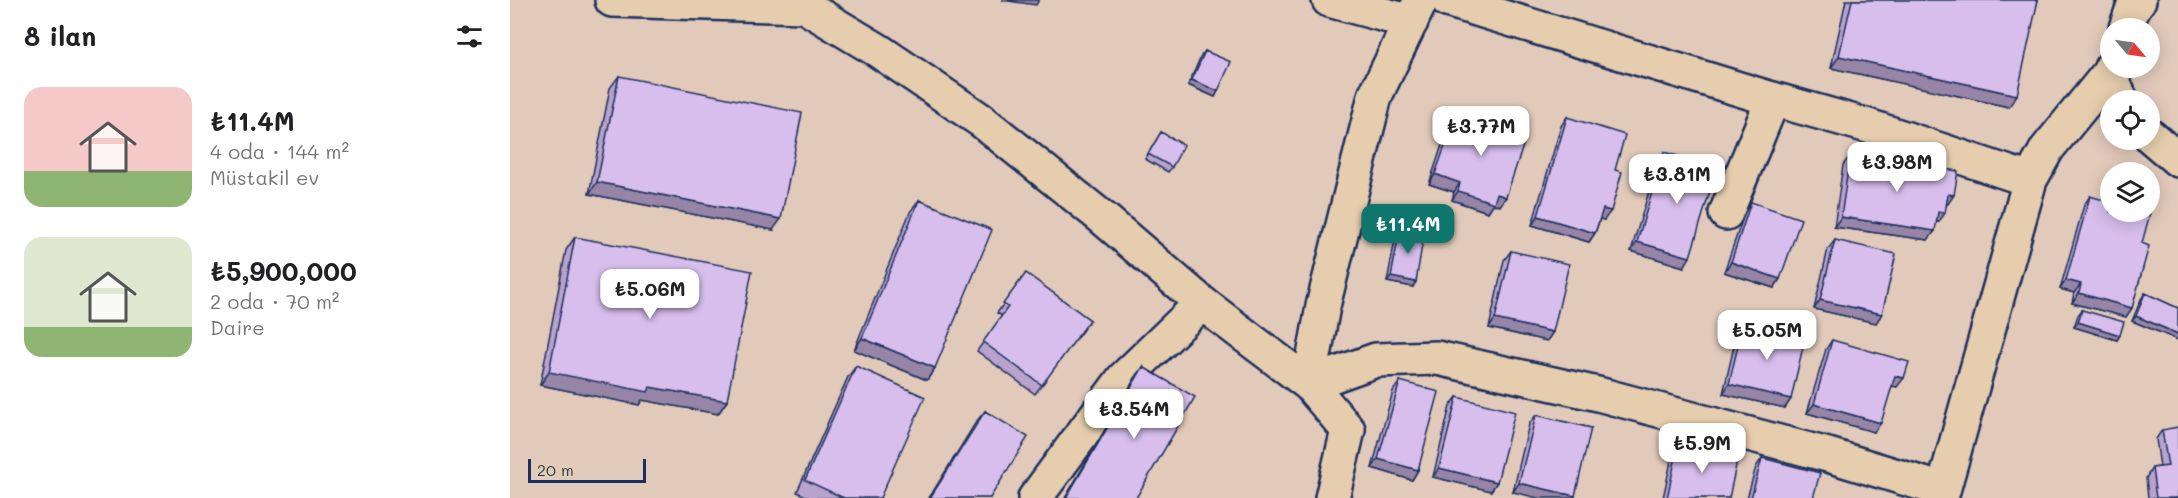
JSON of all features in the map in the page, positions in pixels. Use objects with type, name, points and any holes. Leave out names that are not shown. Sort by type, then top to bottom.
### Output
[{"type":"street","points":[[612,0],[804,3],[982,121],[1104,219],[1202,303],[1309,384],[1348,430],[1332,498]]},
{"type":"street","points":[[1309,384],[1323,306],[1376,96],[1416,11],[1329,0]]},
{"type":"street","points":[[1447,0],[1865,125],[2030,180]]},
{"type":"street","points":[[2130,18],[2139,0]]},
{"type":"street","points":[[1309,384],[1376,360],[1437,358],[1598,394],[1828,455],[1942,494],[2030,180],[2048,149],[2114,80]]},
{"type":"street","points":[[1726,213],[1773,99]]},
{"type":"street","points":[[2160,145],[2178,160]]},
{"type":"street","points":[[1035,498],[1123,379],[1202,303]]},
{"type":"building","points":[[1852,0],[2038,0],[2017,95],[1839,56]]},
{"type":"building","points":[[1205,51],[1231,62],[1218,91],[1192,80]]},
{"type":"building","points":[[619,76],[802,113],[781,219],[597,182]]},
{"type":"building","points":[[1463,111],[1514,127],[1512,135],[1525,140],[1506,197],[1497,194],[1494,203],[1458,191],[1460,183],[1435,174],[1453,124],[1458,126]]},
{"type":"building","points":[[1567,117],[1625,135],[1615,170],[1622,172],[1611,211],[1603,209],[1595,233],[1538,216]]},
{"type":"building","points":[[1161,132],[1184,145],[1172,167],[1148,154]]},
{"type":"building","points":[[1664,152],[1717,168],[1690,257],[1637,242]]},
{"type":"building","points":[[1850,156],[1958,171],[1954,195],[1948,194],[1945,213],[1938,212],[1935,231],[1841,217]]},
{"type":"building","points":[[2090,196],[2100,199],[2100,222],[2148,222],[2142,243],[2149,246],[2132,308],[2079,293],[2081,284],[2066,280]]},
{"type":"building","points":[[919,200],[992,230],[935,368],[862,338]]},
{"type":"building","points":[[1751,202],[1801,219],[1780,279],[1731,262]]},
{"type":"building","points":[[1400,229],[1424,233],[1416,282],[1391,277]]},
{"type":"building","points":[[575,237],[752,271],[727,401],[650,387],[648,392],[549,372]]},
{"type":"building","points":[[1835,240],[1896,254],[1882,314],[1820,300]]},
{"type":"building","points":[[1511,251],[1569,264],[1553,332],[1495,319]]},
{"type":"building","points":[[1026,273],[1090,320],[1042,385],[983,342],[1008,307],[1003,304]]},
{"type":"building","points":[[2145,293],[2178,308],[2178,334],[2136,316]]},
{"type":"building","points":[[2082,310],[2124,322],[2120,335],[2078,322]]},
{"type":"building","points":[[1743,324],[1805,338],[1791,399],[1729,384]]},
{"type":"building","points":[[1832,340],[1909,362],[1904,378],[1895,376],[1881,423],[1814,404]]},
{"type":"building","points":[[856,366],[925,397],[880,498],[844,498],[805,480]]},
{"type":"building","points":[[1143,367],[1195,397],[1136,498],[1066,498]]},
{"type":"building","points":[[1400,381],[1439,392],[1418,470],[1378,459]]},
{"type":"building","points":[[1457,397],[1515,412],[1497,482],[1439,468]]},
{"type":"building","points":[[985,411],[1028,437],[990,498],[930,498]]},
{"type":"building","points":[[1536,415],[1591,428],[1575,496],[1519,483]]},
{"type":"building","points":[[2178,427],[2178,498],[2156,498],[2152,468],[2168,466],[2162,430]]},
{"type":"building","points":[[1679,443],[1738,456],[1729,498],[1667,498]]},
{"type":"building","points":[[1762,458],[1820,473],[1813,498],[1751,498]]}]
